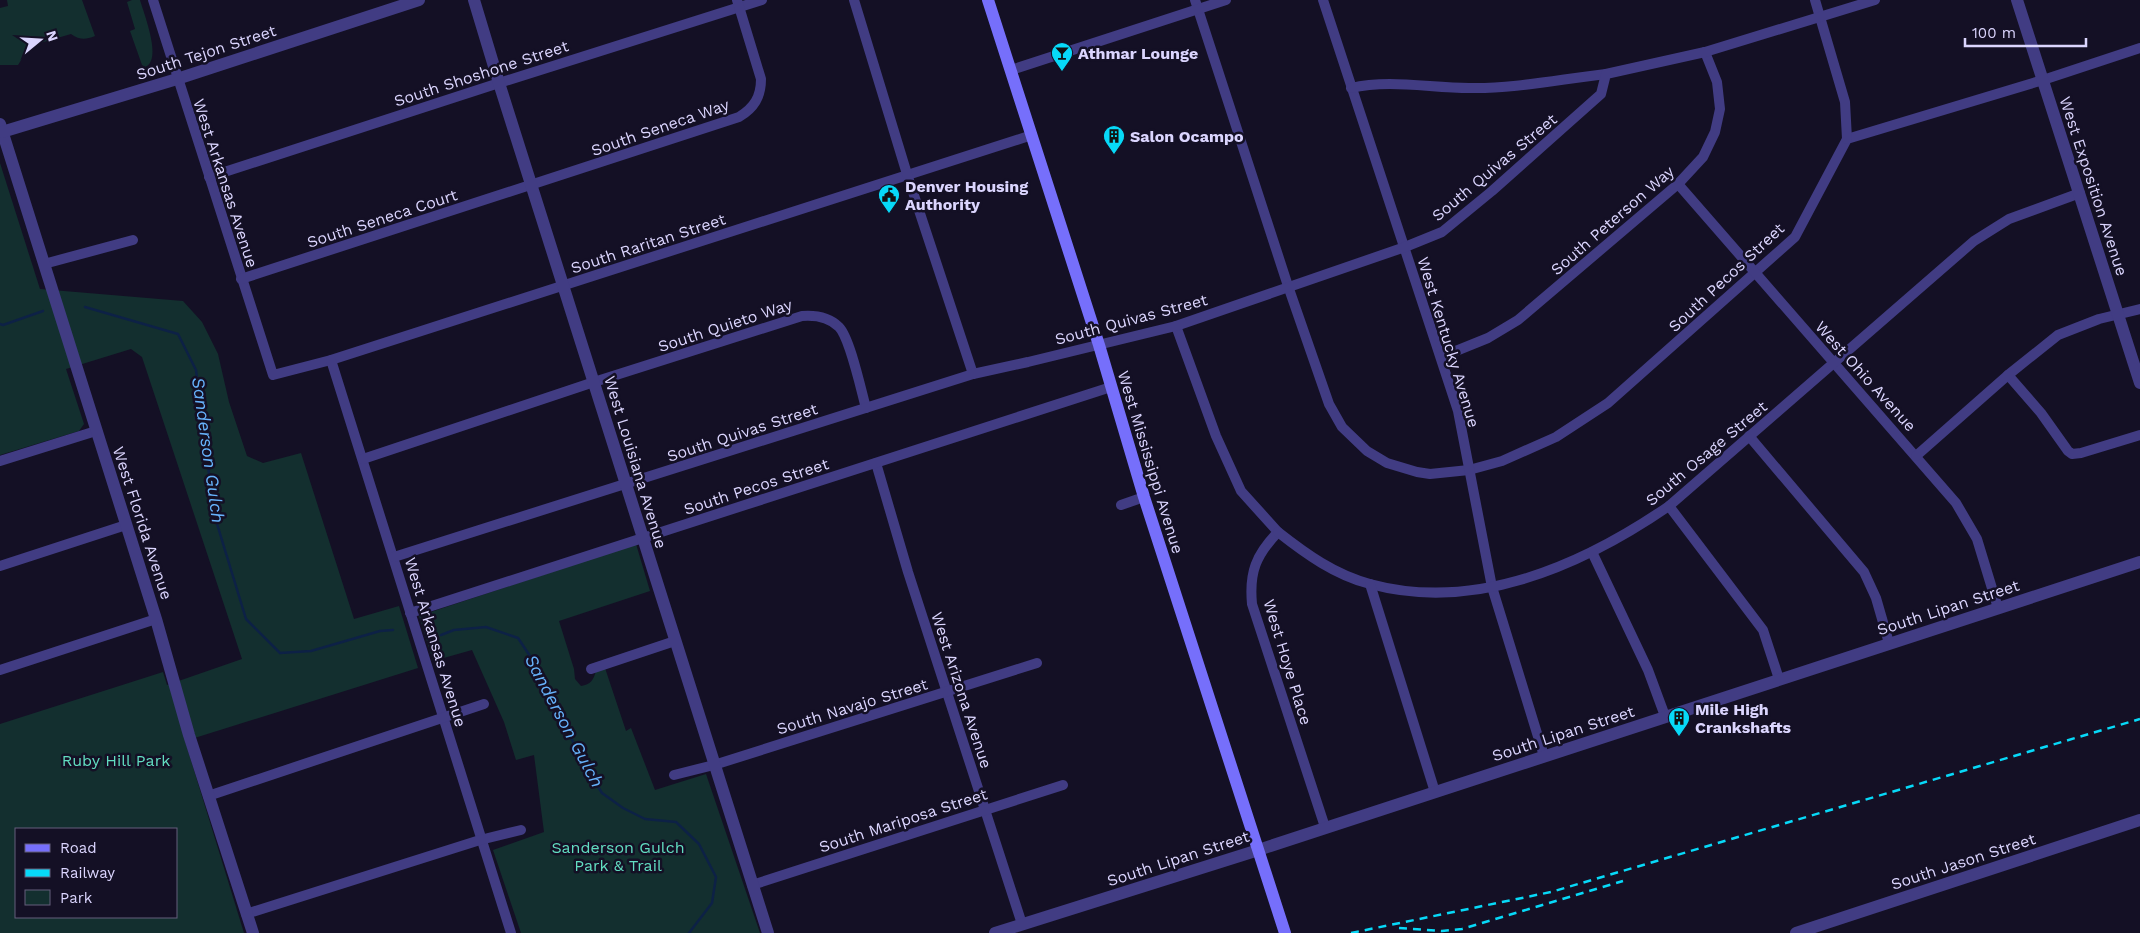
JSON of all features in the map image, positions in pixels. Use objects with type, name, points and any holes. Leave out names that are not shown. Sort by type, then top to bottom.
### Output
[{"type":"main road","name":"West Mississippi Avenue","points":[[988,0],[1099,345],[1144,498],[1285,933]]},
{"type":"street","name":"West Arkansas Avenue","points":[[153,0],[273,375]]},
{"type":"street","name":"South Tejon Street","points":[[1,128],[177,78],[419,0]]},
{"type":"street","name":"West Louisiana Avenue","points":[[474,0],[498,83],[532,185],[768,933]]},
{"type":"street","name":"South Shoshone Street","points":[[209,178],[738,4],[762,0]]},
{"type":"street","points":[[854,0],[907,174],[973,374]]},
{"type":"street","points":[[1011,70],[1197,4],[1226,0]]},
{"type":"street","name":"West Kentucky Avenue","points":[[1324,0],[1351,88],[1458,411],[1492,588],[1544,756]]},
{"type":"street","points":[[1816,0],[1845,102],[1847,139],[2043,80],[2140,48]]},
{"type":"street","points":[[1351,88],[1372,83],[1470,88],[1606,74],[1705,52],[1875,0]]},
{"type":"street","name":"West Exposition Avenue","points":[[2017,0],[2140,382]]},
{"type":"street","name":"South Seneca Way","points":[[532,185],[739,117],[747,112],[757,101],[761,88],[761,79],[738,4]]},
{"type":"street","name":"South Pecos Street","points":[[1197,4],[1288,286],[1329,404],[1342,427],[1367,451],[1387,463],[1418,472],[1430,474],[1468,470],[1502,462],[1556,437],[1608,403],[1795,237],[1847,139]]},
{"type":"street","name":"South Peterson Way","points":[[1441,357],[1488,338],[1518,320],[1678,184],[1704,157],[1719,120],[1720,109],[1718,87],[1705,52]]},
{"type":"street","name":"South Quivas Street","points":[[394,557],[973,374],[1176,326],[1288,286],[1405,248],[1442,232],[1492,191],[1601,94],[1606,74]]},
{"type":"street","name":"West Florida Avenue","points":[[1,128],[156,619],[189,735],[252,933]]},
{"type":"street","name":"South Raritan Street","points":[[273,375],[331,360],[1032,135]]},
{"type":"street","name":"West Ohio Avenue","points":[[1678,184],[1956,503],[1977,540],[1998,608]]},
{"type":"street","name":"South Seneca Court","points":[[241,279],[532,185]]},
{"type":"street","name":"South Osage Street","points":[[1278,532],[1323,564],[1370,584],[1432,592],[1492,588],[1543,573],[1592,552],[1636,529],[1669,506],[1986,233],[2016,216],[2080,193]]},
{"type":"street","points":[[44,264],[133,240]]},
{"type":"street","points":[[1916,456],[2008,375],[2058,335],[2080,325],[2140,309]]},
{"type":"street","name":"South Quieto Way","points":[[363,459],[594,382],[802,316],[812,315],[833,322],[843,333],[866,408]]},
{"type":"street","points":[[1176,326],[1216,436],[1241,491],[1278,532]]},
{"type":"street","name":"West Arkansas Avenue","points":[[331,360],[394,557],[480,840],[511,933]]},
{"type":"street","points":[[2008,375],[2041,413],[2072,454],[2081,454],[2140,435]]},
{"type":"street","name":"South Pecos Street","points":[[410,613],[1112,387]]},
{"type":"street","points":[[0,461],[96,430]]},
{"type":"street","points":[[1749,436],[1864,572],[1876,598],[1889,643]]},
{"type":"street","name":"West Arizona Avenue","points":[[876,463],[984,809],[1022,924]]},
{"type":"street","points":[[1121,505],[1144,498]]},
{"type":"street","points":[[1669,506],[1763,630],[1779,679]]},
{"type":"street","points":[[0,566],[126,525]]},
{"type":"street","name":"West Hoye Place","points":[[1278,532],[1263,547],[1254,569],[1251,592],[1252,604],[1325,827]]},
{"type":"street","points":[[1592,552],[1648,670],[1665,716]]},
{"type":"street","name":"South Lipan Street","points":[[996,933],[1259,850],[2140,562]]},
{"type":"street","points":[[1370,584],[1435,792]]},
{"type":"street","points":[[0,670],[156,619]]},
{"type":"street","points":[[590,669],[675,641]]},
{"type":"street","name":"South Navajo Street","points":[[674,775],[1037,663]]},
{"type":"street","points":[[208,796],[484,704]]},
{"type":"street","name":"South Mariposa Street","points":[[752,885],[1063,785]]},
{"type":"street","name":"South Jason Street","points":[[1796,933],[2140,820]]},
{"type":"street","points":[[246,914],[480,840],[521,830]]},
{"type":"green space","points":[[7,0],[82,0],[95,36],[83,39],[71,34],[30,46],[18,65],[0,65],[0,8],[8,6]]},
{"type":"green space","points":[[140,0],[151,36],[152,56],[150,63],[145,67],[142,65],[130,31],[135,29],[127,2]]},
{"type":"green space","name":"Ruby Hill Park","points":[[0,163],[40,289],[183,301],[202,322],[218,354],[229,402],[247,456],[263,463],[301,453],[354,619],[399,606],[418,668],[185,741],[244,933],[0,933],[0,724],[163,672],[167,685],[242,659],[142,357],[131,349],[66,369],[84,424],[79,431],[0,455]]},
{"type":"green space","name":"Sanderson Gulch Park & Trail","points":[[636,544],[650,591],[559,621],[574,669],[575,679],[581,686],[587,684],[593,680],[596,671],[605,668],[626,731],[631,728],[655,790],[706,774],[760,933],[521,933],[493,850],[544,832],[534,755],[516,760],[504,722],[472,650],[433,661],[419,616]]},
{"type":"waterway","name":"Sanderson Gulch","points":[[85,307],[178,334],[196,370],[214,514],[246,619],[280,653],[311,651],[380,631],[393,630]]},
{"type":"waterway","name":"Sanderson Gulch","points":[[0,324],[3,325],[43,311]]},
{"type":"waterway","name":"Sanderson Gulch","points":[[441,635],[454,630],[486,627],[518,638],[532,659],[587,770],[602,793],[623,808],[645,819],[676,822],[699,844],[716,877],[712,903],[689,933]]},
{"type":"railway","points":[[1351,933],[1551,892],[2140,719]]},
{"type":"railway","points":[[1399,928],[1442,931],[1462,929],[1623,881]]},
{"type":"place","name":"Athmar Lounge","points":[[1062,72]]},
{"type":"place","name":"Salon Ocampo","points":[[1114,155]]},
{"type":"place","name":"Denver Housing Authority","points":[[889,214]]},
{"type":"place","name":"Mile High Crankshafts","points":[[1679,737]]}]
